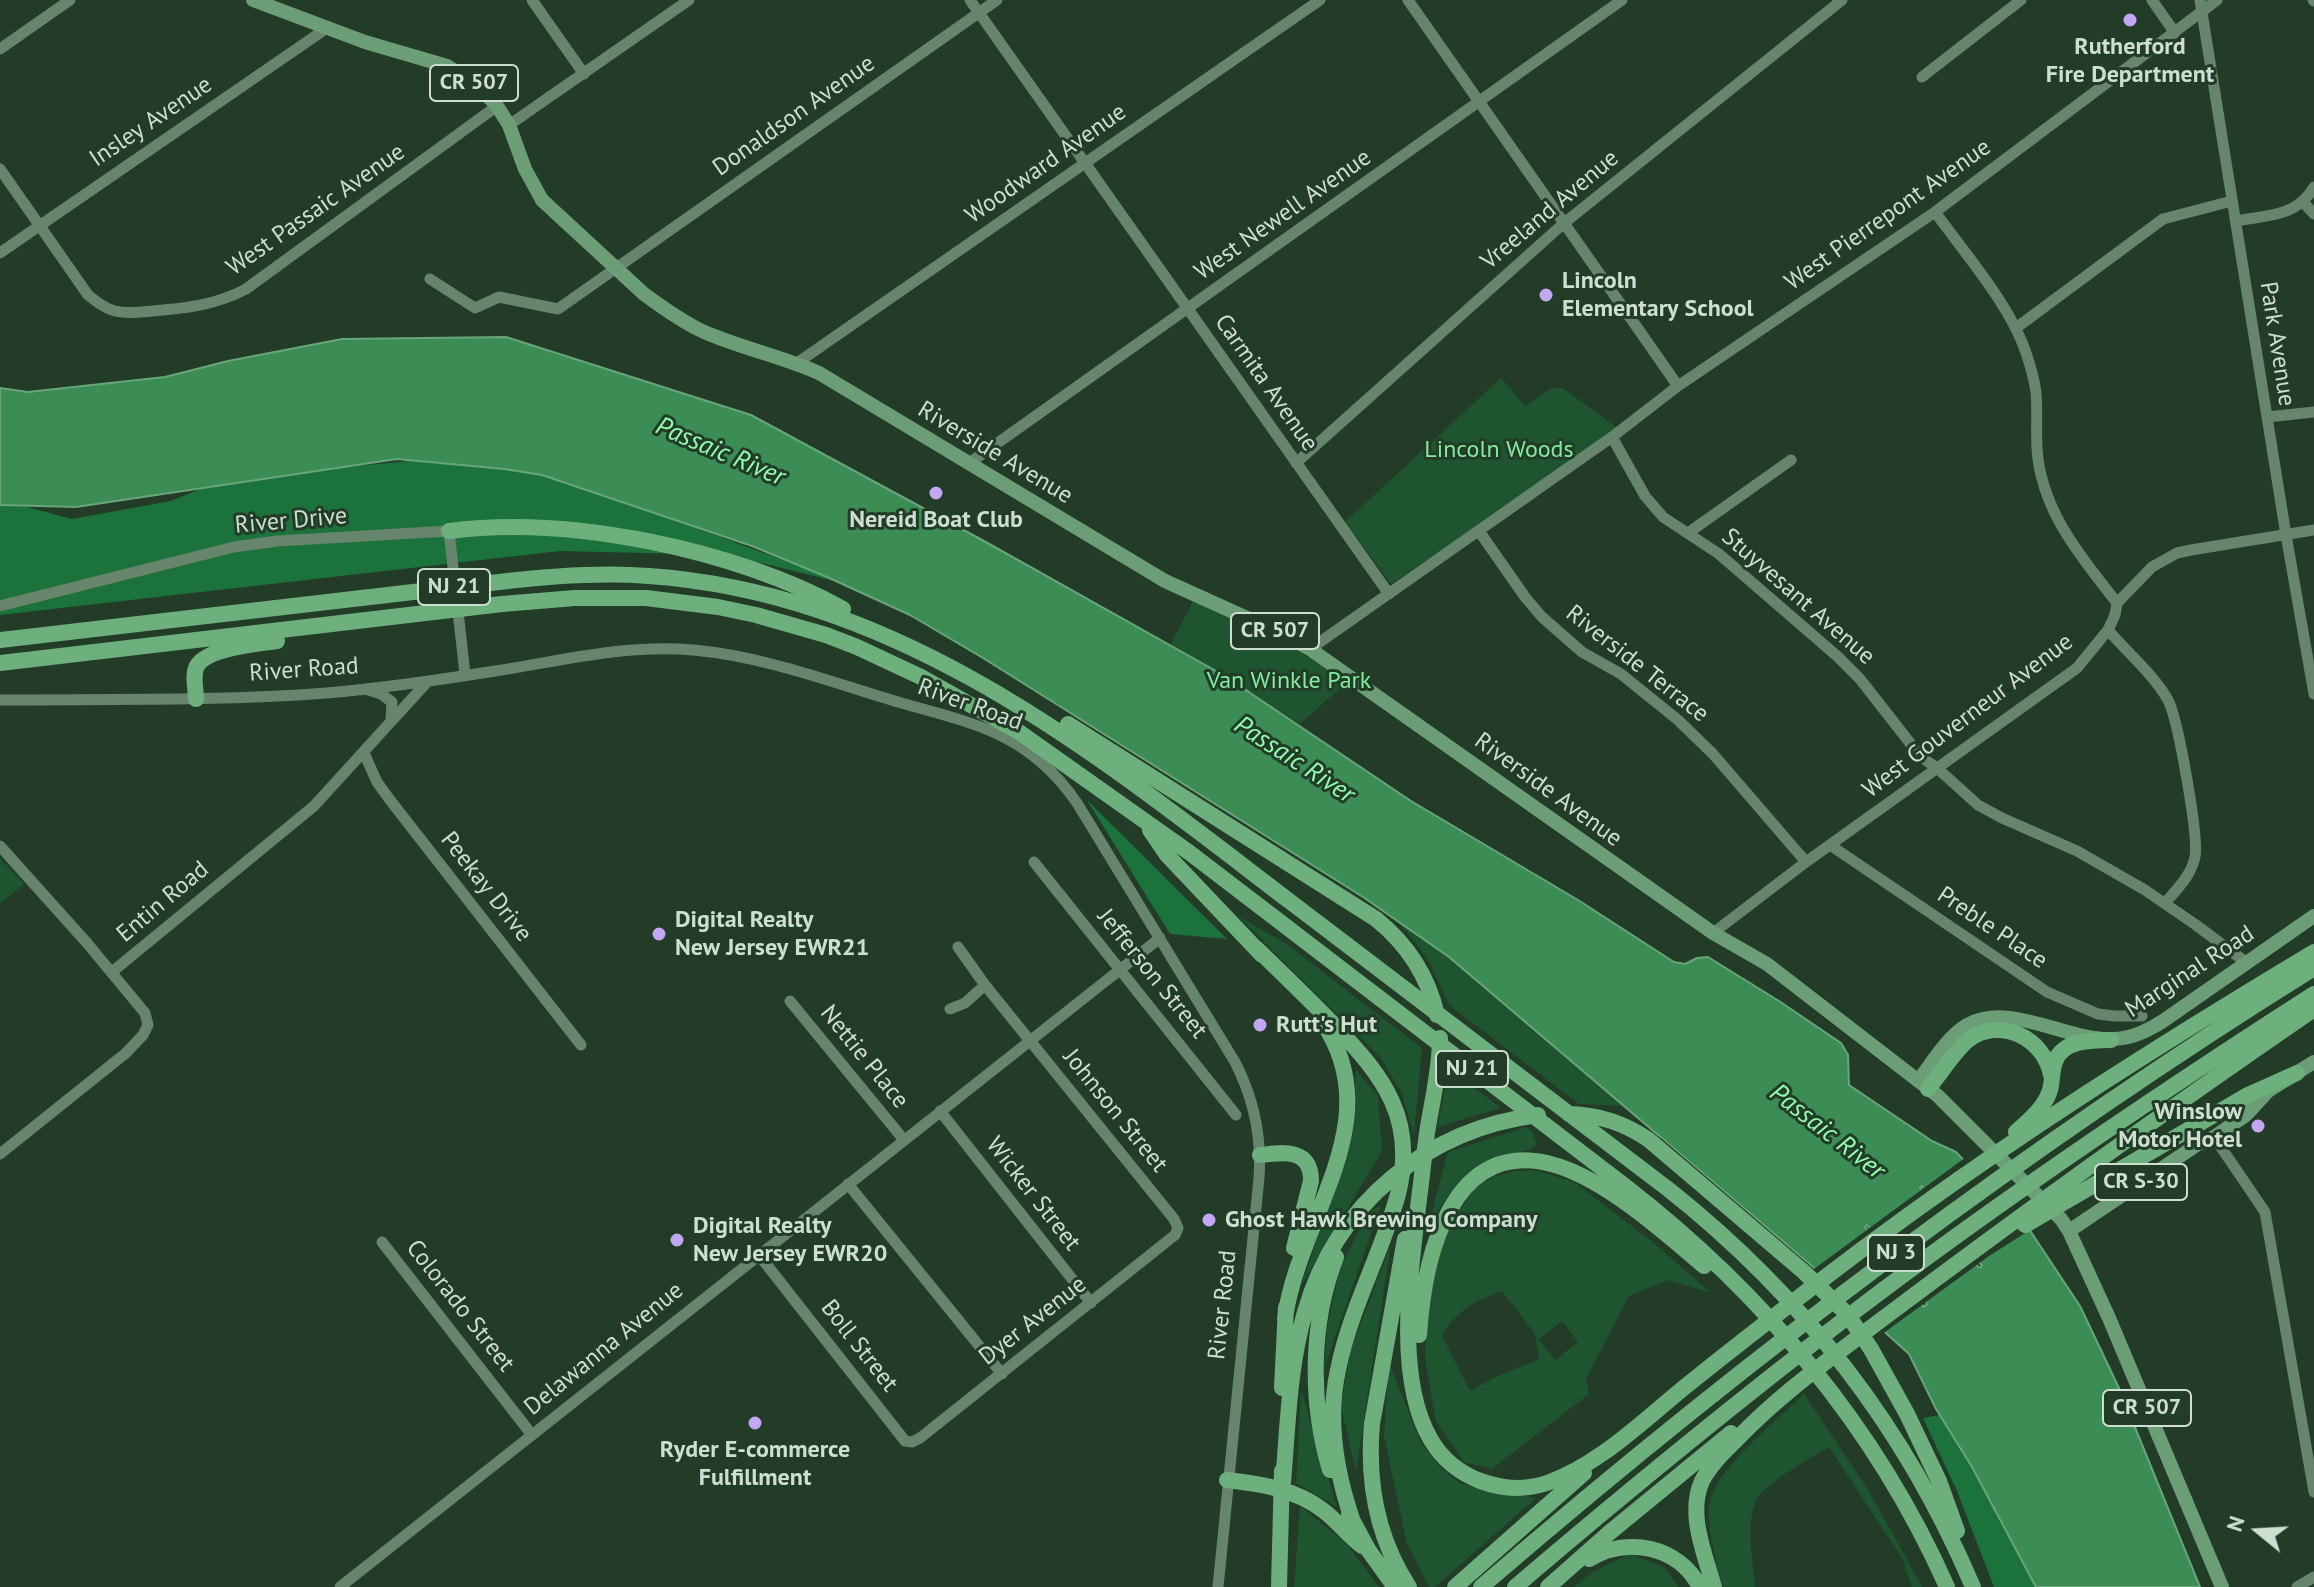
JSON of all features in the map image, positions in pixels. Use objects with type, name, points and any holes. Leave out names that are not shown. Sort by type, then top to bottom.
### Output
[{"type":"highway","points":[[449,531],[497,528],[573,531],[676,547],[818,595],[901,641]]},
{"type":"highway","name":"NJ 21","points":[[0,640],[525,579],[611,575],[685,579],[761,593],[834,614],[901,641],[1054,727],[1137,785],[1668,1189],[1725,1237],[1803,1315],[1873,1404],[1925,1487],[1970,1579]]},
{"type":"highway","name":"NJ 21","points":[[0,663],[540,600],[611,597],[694,604],[756,615],[826,635],[878,656],[1019,732],[1190,853],[1639,1197],[1708,1256],[1785,1335],[1871,1446],[1914,1518],[1947,1587]]},
{"type":"highway","points":[[196,699],[195,670],[210,655],[257,644],[379,626],[430,612]]},
{"type":"highway","points":[[965,675],[1067,723],[1376,919],[1397,938],[1414,960],[1431,993],[1438,1020],[1440,1056],[1374,1409],[1370,1452],[1374,1499],[1381,1530],[1409,1587]]},
{"type":"highway","points":[[1143,821],[1167,855],[1373,1067],[1390,1096],[1401,1134],[1403,1168],[1396,1201],[1343,1350],[1334,1390],[1336,1456],[1353,1522]]},
{"type":"highway","points":[[1256,948],[1327,1030],[1339,1054],[1347,1089],[1348,1115],[1344,1140],[1296,1269],[1285,1318]]},
{"type":"highway","points":[[1427,1136],[1408,1331],[1410,1365],[1421,1419],[1445,1459],[1460,1471],[1477,1480],[1505,1487],[1533,1486],[1554,1480],[1589,1461],[1857,1253],[2041,1117],[2314,952]]},
{"type":"highway","name":"NJ 3","points":[[1481,1587],[1740,1372],[1891,1257],[2056,1138],[2314,968]]},
{"type":"highway","name":"NJ 3","points":[[1515,1587],[1754,1389],[1899,1278],[2068,1157],[2314,994]]},
{"type":"highway","points":[[1550,1587],[1666,1486],[1753,1416],[1951,1268],[2085,1180],[2314,1009]]},
{"type":"highway","points":[[1923,1085],[1969,1040],[1999,1030],[2019,1034],[2037,1046],[2049,1067],[2050,1087]]},
{"type":"highway","points":[[2041,1117],[2060,1052],[2077,1043],[2111,1040]]},
{"type":"highway","points":[[2085,1180],[2248,1095],[2297,1073]]},
{"type":"highway","points":[[1282,1490],[1300,1329],[1320,1269],[1339,1235],[1362,1205],[1431,1150],[1456,1138],[1492,1124],[1524,1117],[1581,1114],[1609,1119],[1634,1130],[1664,1152],[1820,1286],[1860,1332],[1894,1390],[1939,1481],[1970,1579]]},
{"type":"highway","points":[[1260,1155],[1296,1155],[1308,1165],[1311,1175],[1289,1276],[1285,1318],[1279,1587]]},
{"type":"highway","points":[[1417,1400],[1422,1301],[1438,1233],[1464,1187],[1486,1171],[1511,1162],[1549,1163],[1596,1184],[1660,1229],[1785,1335]]},
{"type":"highway","points":[[1387,1183],[1355,1223],[1335,1260],[1325,1295],[1317,1346],[1317,1398],[1324,1447],[1334,1482],[1369,1551],[1395,1587]]},
{"type":"highway","points":[[1714,1587],[1697,1522],[1696,1505],[1700,1487],[1713,1464],[1768,1407]]},
{"type":"highway","points":[[1455,1587],[1630,1431]]},
{"type":"highway","points":[[1227,1480],[1266,1485],[1305,1499],[1369,1551]]},
{"type":"highway","points":[[1550,1587],[1601,1552],[1627,1546],[1655,1549],[1671,1556],[1690,1572],[1700,1587]]},
{"type":"main road","name":"CR 507","points":[[253,0],[327,28],[447,66],[477,85],[497,106],[509,125],[525,169],[542,200],[616,268]]},
{"type":"main road","name":"Riverside Avenue","points":[[616,268],[644,294],[682,320],[722,339],[797,363],[843,386],[1165,581],[1310,649],[1713,933],[1767,964],[1923,1085],[1955,1112],[2047,1203],[2069,1231],[2222,1587]]},
{"type":"main road","name":"Marginal Road","points":[[1923,1085],[1957,1033],[1967,1025],[1986,1018],[2008,1017],[2073,1034],[2111,1040],[2139,1034],[2314,916]]},
{"type":"main road","name":"CR S-30","points":[[2069,1231],[2198,1144],[2250,1113],[2268,1091],[2314,1062]]},
{"type":"street","points":[[0,49],[70,0]]},
{"type":"street","points":[[532,0],[584,74]]},
{"type":"street","points":[[509,125],[689,0]]},
{"type":"street","name":"Carmita Avenue","points":[[970,0],[1389,594]]},
{"type":"street","name":"Donaldson Avenue","points":[[430,279],[475,308],[499,297],[558,309],[997,0]]},
{"type":"street","name":"Woodward Avenue","points":[[797,363],[1320,0]]},
{"type":"street","points":[[1408,0],[1678,386]]},
{"type":"street","name":"West Newell Avenue","points":[[968,464],[1622,0]]},
{"type":"street","name":"Vreeland Avenue","points":[[1296,463],[1563,224],[1842,0]]},
{"type":"street","points":[[1922,77],[2021,0]]},
{"type":"street","points":[[2152,0],[2175,33]]},
{"type":"street","name":"West Pierrepont Avenue","points":[[1310,649],[1612,437],[1678,386],[1935,212],[2175,33],[2201,6],[2217,0]]},
{"type":"street","name":"Park Avenue","points":[[2201,6],[2314,694]]},
{"type":"street","name":"Insley Avenue","points":[[0,253],[327,28]]},
{"type":"street","name":"West Passaic Avenue","points":[[0,169],[88,295],[97,303],[119,312],[212,304],[246,289],[497,106]]},
{"type":"street","points":[[2236,221],[2290,211],[2303,202],[2314,187]]},
{"type":"street","points":[[2016,328],[2163,219],[2232,201]]},
{"type":"street","points":[[2303,202],[2314,214]]},
{"type":"street","points":[[1935,212],[2016,328],[2032,371],[2039,462],[2050,502],[2069,540],[2117,603]]},
{"type":"street","points":[[2267,417],[2314,412]]},
{"type":"street","name":"Stuyvesant Avenue","points":[[1612,437],[1649,502],[1670,522],[1741,572],[1837,656],[1860,679],[1921,757],[1978,805],[2077,851],[2165,903],[2247,963]]},
{"type":"street","points":[[1688,533],[1791,460]]},
{"type":"street","name":"West Gouverneur Avenue","points":[[1713,933],[1806,862],[2077,668],[2108,630],[2117,603],[2152,567],[2177,553],[2314,530]]},
{"type":"street","points":[[449,531],[465,674]]},
{"type":"street","name":"River Drive","points":[[0,606],[234,547],[277,541],[449,531]]},
{"type":"street","name":"Riverside Terrace","points":[[1479,531],[1542,617],[1582,652],[1621,674],[1678,720],[1713,754],[1806,862]]},
{"type":"street","points":[[2108,630],[2162,690],[2175,719],[2196,844],[2191,868],[2165,903]]},
{"type":"street","name":"River Road","points":[[0,700],[196,699],[363,689],[493,672],[611,651],[691,650],[752,660],[944,715],[997,732],[1028,750],[1054,773],[1086,818],[1241,1073],[1254,1111],[1260,1155],[1218,1587]]},
{"type":"street","name":"Entin Road","points":[[0,1154],[126,1053],[143,1035],[148,1025],[145,1013],[112,972],[314,806],[428,680]]},
{"type":"street","points":[[363,689],[381,694],[392,702],[391,722]]},
{"type":"street","name":"Peekay Drive","points":[[364,753],[377,782],[390,800],[581,1045]]},
{"type":"street","name":"Preble Place","points":[[1830,845],[2047,992],[2098,1014],[2142,1016]]},
{"type":"street","points":[[0,846],[112,972]]},
{"type":"street","name":"Jefferson Street","points":[[1034,862],[1236,1115]]},
{"type":"street","name":"Delawanna Avenue","points":[[340,1587],[1160,938]]},
{"type":"street","name":"Johnson Street","points":[[958,947],[985,985],[1166,1209]]},
{"type":"street","points":[[950,1009],[965,1003],[985,985]]},
{"type":"street","name":"Nettie Place","points":[[790,1001],[904,1140]]},
{"type":"street","name":"Wicker Street","points":[[940,1111],[1091,1303]]},
{"type":"street","points":[[2214,1137],[2266,1214],[2314,1492]]},
{"type":"street","points":[[848,1184],[1002,1374]]},
{"type":"street","name":"Dyer Avenue","points":[[894,1428],[905,1441],[912,1442],[1091,1303],[1175,1235],[1178,1228],[1166,1209]]},
{"type":"street","name":"Colorado Street","points":[[382,1242],[532,1435]]},
{"type":"street","name":"Boll Street","points":[[759,1255],[894,1428]]},
{"type":"street","points":[[2297,1587],[2314,1577]]},
{"type":"green space","name":"Lincoln Woods","points":[[1501,378],[1525,406],[1552,388],[1563,388],[1618,429],[1391,584],[1345,522]]},
{"type":"green space","name":"Van Winkle Park","points":[[1193,601],[1276,638],[1348,681],[1300,724],[1171,644]]},
{"type":"green space","points":[[0,858],[24,884],[0,904]]},
{"type":"green space","points":[[1238,916],[1285,943],[1422,1048],[1414,1135],[1402,1094],[1381,1058]]},
{"type":"green space","points":[[1395,919],[1449,957],[1623,1106],[1579,1104],[1449,1005],[1430,964]]},
{"type":"green space","points":[[1449,1069],[1501,1108],[1437,1127]]},
{"type":"green space","points":[[1356,1070],[1378,1096],[1382,1151],[1301,1286],[1353,1133]]},
{"type":"green space","points":[[1526,1127],[1532,1131],[1537,1145],[1496,1158],[1472,1171],[1445,1200],[1426,1235],[1448,1152]]},
{"type":"green space","points":[[1535,1170],[1574,1182],[1654,1243],[1711,1293],[1668,1280],[1629,1296],[1586,1379],[1589,1394],[1492,1469],[1464,1462],[1436,1422],[1425,1359],[1427,1318],[1432,1287],[1451,1221],[1475,1188],[1493,1177],[1514,1171]],"holes":[[[1502,1291],[1535,1334],[1539,1359],[1470,1391],[1442,1336],[1467,1308]],[[1562,1321],[1578,1342],[1555,1360],[1539,1339]]]},
{"type":"green space","points":[[1381,1205],[1324,1369],[1327,1328],[1340,1268],[1368,1213]]},
{"type":"green space","points":[[1391,1244],[1356,1472],[1341,1407],[1350,1352]]},
{"type":"green space","points":[[1389,1363],[1420,1441],[1440,1467],[1461,1484],[1536,1498],[1435,1587],[1429,1587],[1407,1544],[1384,1436]]},
{"type":"green space","points":[[1301,1391],[1337,1507],[1296,1483]]},
{"type":"green space","points":[[1804,1394],[1867,1488],[1922,1587],[1912,1587],[1902,1558],[1829,1447],[1780,1477],[1757,1499],[1751,1518],[1755,1587],[1723,1587],[1709,1521],[1710,1501],[1715,1488],[1750,1444]]},
{"type":"green space","points":[[1300,1506],[1347,1544],[1379,1587],[1294,1587]]},
{"type":"green space","points":[[1629,1554],[1664,1567],[1679,1587],[1574,1587],[1591,1573]]},
{"type":"shaded area","points":[[502,457],[851,585],[729,555],[560,551],[0,615],[0,500],[72,519],[171,501],[225,479],[408,461]]},
{"type":"shaded area","points":[[1087,800],[1227,939],[1170,934]]},
{"type":"shaded area","points":[[1940,1415],[1972,1467],[2036,1587],[1994,1587],[1957,1491],[1923,1418]]},
{"type":"water","name":"Passaic River","points":[[506,337],[751,415],[1225,676],[1411,801],[1578,900],[1674,962],[1685,964],[1708,957],[1779,1001],[1841,1043],[1848,1055],[1849,1085],[1932,1141],[1956,1152],[2031,1232],[2080,1306],[2119,1388],[2200,1587],[2036,1587],[1972,1467],[1936,1409],[1909,1354],[1813,1267],[1449,957],[1363,897],[910,615],[752,546],[542,475],[504,469],[397,459],[76,507],[0,505],[0,388],[28,392],[165,377],[228,361],[342,339]],"holes":[[[1922,1186],[1982,1266],[1979,1268],[1920,1188]],[[1867,1225],[1927,1304],[1924,1307],[1865,1227]]]},
{"type":"pier","points":[[1631,1118],[1662,1139],[1814,1269],[1966,1157],[2033,1228],[1989,1256],[1881,1335],[1810,1270]]},
{"type":"place","name":"Rutherford Fire Department","points":[[2130,20]]},
{"type":"place","name":"Lincoln Elementary School","points":[[1546,295]]},
{"type":"place","name":"Nereid Boat Club","points":[[936,493]]},
{"type":"place","name":"Digital Realty New Jersey EWR21","points":[[659,934]]},
{"type":"place","name":"Rutt's Hut","points":[[1260,1025]]},
{"type":"place","name":"Winslow Motor Hotel","points":[[2258,1126]]},
{"type":"place","name":"Ghost Hawk Brewing Company","points":[[1209,1220]]},
{"type":"place","name":"Digital Realty New Jersey EWR20","points":[[677,1240]]},
{"type":"place","name":"Ryder E-commerce Fulfillment","points":[[755,1423]]}]
